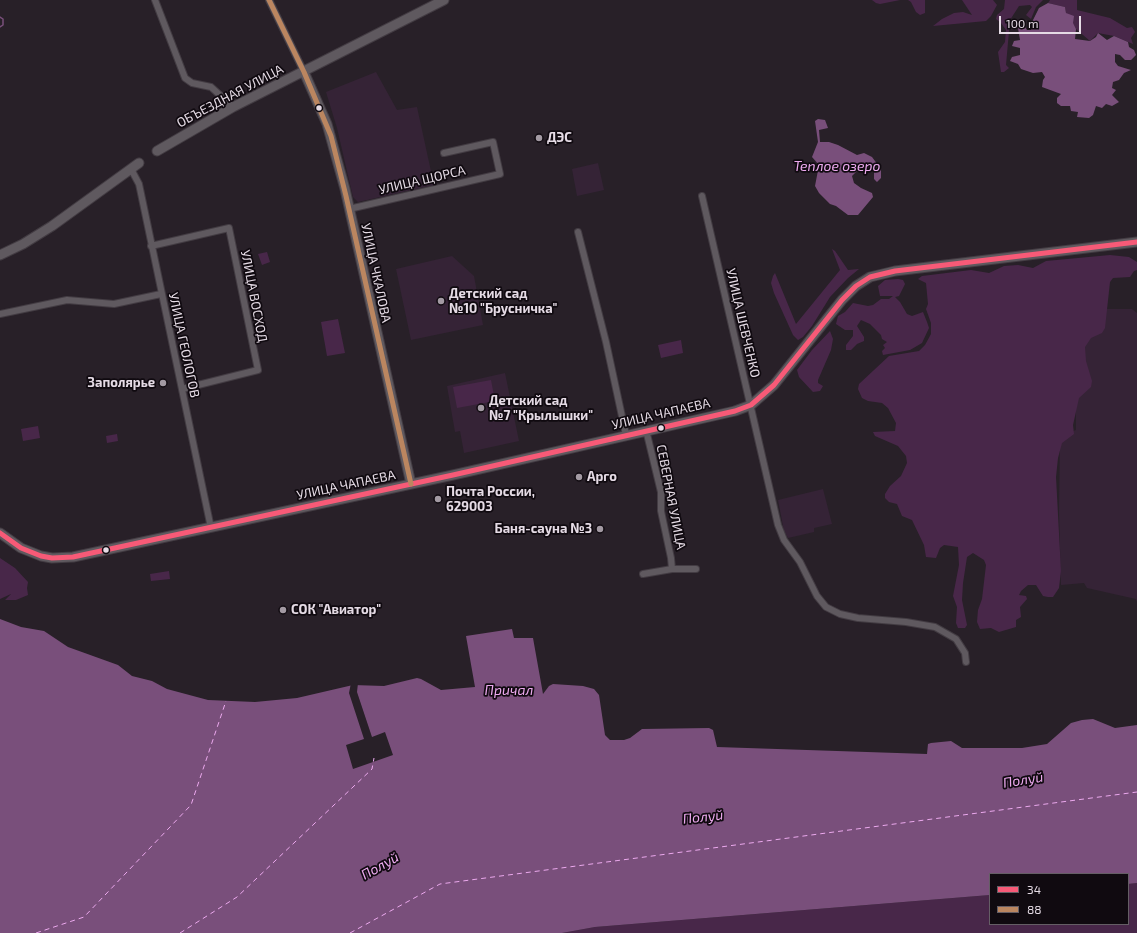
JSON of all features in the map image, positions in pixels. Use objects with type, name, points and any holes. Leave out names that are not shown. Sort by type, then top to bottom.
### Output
[{"type":"main road","name":"ОБЪЕЗДНАЯ УЛИЦА","points":[[157,151],[233,107],[444,0]]},
{"type":"main road","name":"УЛИЦА ЧКАЛОВА","points":[[304,72],[331,136],[411,484]]},
{"type":"main road","points":[[0,255],[23,244],[52,226],[139,163]]},
{"type":"main road","name":"УЛИЦА ЧАПАЕВА","points":[[0,533],[31,553],[47,558],[57,558],[108,550],[735,411],[751,405],[782,375],[842,300],[860,283],[875,276],[895,271],[1137,242]]},
{"type":"street","points":[[155,0],[185,78],[192,83],[211,87],[233,107]]},
{"type":"street","points":[[269,0],[304,72]]},
{"type":"street","name":"УЛИЦА ЩОРСА","points":[[349,209],[500,174],[493,142],[444,152]]},
{"type":"street","name":"УЛИЦА ГЕОЛОГОВ","points":[[131,169],[139,184],[211,528]]},
{"type":"street","name":"УЛИЦА ШЕВЧЕНКО","points":[[702,196],[778,525],[784,540],[800,562],[817,596],[826,607],[840,614],[858,618],[906,622],[935,627],[956,639],[965,653],[966,662]]},
{"type":"street","name":"УЛИЦА ВОСХОД","points":[[151,246],[229,228],[258,370],[182,388]]},
{"type":"street","points":[[578,232],[606,342],[626,435]]},
{"type":"street","points":[[0,314],[67,300],[114,304],[161,294]]},
{"type":"street","name":"СЕВЕРНАЯ УЛИЦА","points":[[646,430],[661,492],[661,512],[672,569]]},
{"type":"street","points":[[643,574],[672,569],[696,569]]},
{"type":"shaded area","points":[[872,0],[900,0],[880,4]]},
{"type":"shaded area","points":[[908,0],[925,0],[925,13],[920,15],[916,12],[911,2]]},
{"type":"shaded area","points":[[962,0],[993,0],[997,5],[991,16],[986,21],[933,26],[942,19],[954,13],[963,12],[972,15]]},
{"type":"shaded area","points":[[1005,0],[1043,0],[1036,7],[1031,19],[1026,15],[1032,7],[1030,5],[1019,6],[1010,20],[1006,65],[1009,68],[1004,72],[1001,72],[998,52],[1005,42],[1006,30],[996,19],[997,15],[1004,9]]},
{"type":"shaded area","points":[[1050,0],[1077,0],[1077,10],[1110,18],[1127,28],[1132,27],[1135,32],[1131,38],[1133,44],[1114,36],[1098,33],[1090,41],[1076,29],[1066,13],[1065,7],[1048,3]]},
{"type":"shaded area","points":[[376,72],[397,110],[417,107],[434,185],[358,202],[353,197],[337,128],[326,92]]},
{"type":"shaded area","points":[[598,163],[604,190],[577,196],[572,169]]},
{"type":"shaded area","points":[[832,249],[848,270],[859,269],[830,297],[812,326],[803,337],[798,340],[793,335],[774,293],[771,283],[773,276],[775,273],[796,324],[840,270]]},
{"type":"shaded area","points":[[267,252],[270,262],[262,265],[258,254]]},
{"type":"shaded area","points":[[1110,255],[1129,257],[1137,262],[1137,270],[1134,271],[1130,277],[1113,278],[1110,282],[1105,328],[1102,333],[1091,338],[1085,347],[1086,361],[1092,381],[1091,387],[1079,398],[1073,425],[1074,434],[1062,443],[1058,458],[1056,477],[1061,571],[1059,588],[1053,597],[1048,597],[1043,596],[1036,585],[1028,585],[1019,595],[1026,596],[1027,599],[1020,607],[1021,617],[1016,620],[1016,627],[999,632],[991,628],[980,629],[977,622],[978,610],[982,599],[986,565],[984,560],[973,553],[967,557],[963,583],[962,600],[967,625],[965,628],[958,628],[956,623],[957,607],[953,596],[959,565],[958,547],[944,545],[940,548],[936,558],[926,557],[924,545],[912,520],[902,516],[897,504],[889,502],[885,498],[885,494],[890,486],[901,476],[907,463],[906,456],[898,446],[875,436],[873,432],[895,431],[896,423],[888,408],[882,403],[868,401],[862,398],[858,389],[859,384],[889,356],[919,351],[925,345],[931,334],[931,323],[926,309],[928,304],[926,283],[918,279],[922,276],[971,270],[989,273],[1004,266],[1018,265],[1033,268],[1046,261]]},
{"type":"shaded area","name":"Детский сад №10 \"Брусничка\"","points":[[452,256],[474,276],[483,325],[411,340],[396,269]]},
{"type":"shaded area","points":[[885,280],[903,280],[905,284],[899,296],[895,297],[900,302],[907,314],[912,316],[923,312],[927,322],[929,328],[922,343],[910,350],[883,355],[882,351],[885,348],[883,345],[887,342],[882,339],[881,335],[870,324],[861,320],[857,326],[864,337],[864,341],[857,344],[851,350],[846,350],[846,345],[853,336],[853,330],[845,330],[836,324],[838,316],[845,312],[853,303],[868,306],[873,305],[881,299],[889,299],[893,296],[880,296],[878,286]]},
{"type":"shaded area","points":[[1100,309],[1132,309],[1137,313],[1137,602],[1136,599],[1087,588],[1084,583],[1061,585],[1059,512],[1060,436],[1076,430],[1076,394],[1071,333]]},
{"type":"shaded area","points":[[338,319],[345,353],[327,356],[321,322]]},
{"type":"shaded area","points":[[830,331],[833,339],[831,350],[818,380],[818,383],[823,386],[820,391],[813,392],[799,377],[797,370],[812,350]]},
{"type":"shaded area","points":[[681,340],[683,353],[661,358],[658,345]]},
{"type":"shaded area","name":"Детский сад №7 \"Крылышки\"","points":[[505,373],[519,441],[464,453],[460,431],[455,432],[447,386]]},
{"type":"shaded area","points":[[491,380],[495,401],[457,408],[453,387]]},
{"type":"shaded area","points":[[38,426],[40,438],[23,441],[21,429]]},
{"type":"shaded area","points":[[117,434],[118,441],[107,443],[106,436]]},
{"type":"shaded area","points":[[823,489],[832,524],[814,528],[814,532],[788,538],[784,531],[778,500]]},
{"type":"shaded area","points":[[0,558],[15,568],[28,582],[28,595],[16,600],[5,600],[11,594],[0,599]]},
{"type":"shaded area","points":[[169,571],[170,579],[151,581],[150,574]]},
{"type":"shaded area","points":[[1137,883],[1137,933],[562,933],[595,927],[989,895],[989,925],[1129,925],[1129,884]]},
{"type":"water","points":[[1048,3],[1065,7],[1066,13],[1074,16],[1073,23],[1076,29],[1075,39],[1090,41],[1096,37],[1098,33],[1107,40],[1114,36],[1128,42],[1129,47],[1134,50],[1136,55],[1131,60],[1125,60],[1120,55],[1115,54],[1115,62],[1118,66],[1131,70],[1124,73],[1119,80],[1113,82],[1112,88],[1116,90],[1112,95],[1119,102],[1112,106],[1106,104],[1102,108],[1096,106],[1093,115],[1089,118],[1077,117],[1078,112],[1071,111],[1070,106],[1061,106],[1057,103],[1057,98],[1061,94],[1042,87],[1045,77],[1042,72],[1033,73],[1021,69],[1018,64],[1010,61],[1012,57],[1020,55],[1020,48],[1012,46],[1014,41],[1020,40],[1018,28],[1023,24],[1027,30],[1031,30],[1032,22],[1039,8]]},
{"type":"water","name":"Теплое озеро","points":[[818,119],[825,120],[828,128],[819,130],[820,142],[829,142],[838,145],[857,155],[864,153],[872,157],[881,169],[881,178],[877,182],[874,179],[874,169],[870,168],[856,172],[852,176],[854,183],[872,193],[873,197],[858,215],[848,215],[836,206],[830,204],[819,193],[815,186],[819,165],[812,157],[818,142],[815,121]]},
{"type":"water","points":[[0,619],[21,627],[44,631],[68,647],[118,665],[132,676],[152,681],[167,689],[208,700],[255,702],[297,698],[353,685],[384,686],[417,678],[441,690],[475,687],[466,636],[512,629],[514,638],[533,638],[543,694],[549,686],[553,684],[583,686],[594,689],[599,695],[605,735],[610,740],[624,740],[630,738],[642,729],[709,728],[713,730],[717,747],[927,754],[928,744],[951,741],[962,748],[1022,748],[1047,744],[1071,723],[1082,720],[1093,719],[1115,728],[1137,725],[1137,883],[1129,884],[1129,873],[989,873],[989,895],[595,927],[562,933],[0,933]]},
{"type":"pier","points":[[351,683],[358,683],[357,692],[372,737],[385,732],[393,755],[353,769],[346,745],[364,739],[349,693]]},
{"type":"waterway","points":[[0,17],[3,19],[3,25],[0,27]]},
{"type":"ferry route","points":[[36,933],[84,917],[191,805],[226,701]]},
{"type":"ferry route","points":[[180,933],[237,897],[372,769],[374,758]]},
{"type":"ferry route","points":[[350,933],[440,884],[1137,792]]},
{"type":"transit line","name":"88","points":[[269,0],[304,72],[331,136],[411,484]]},
{"type":"transit line","name":"34","points":[[0,533],[21,548],[41,556],[52,558],[73,557],[453,475],[735,411],[751,405],[774,385],[842,300],[856,286],[870,277],[895,271],[1137,242]]},
{"type":"place","name":"ДЭС","points":[[539,138]]},
{"type":"place","name":"Детский сад №10 \"Брусничка\"","points":[[441,301]]},
{"type":"place","name":"Заполярье","points":[[163,383]]},
{"type":"place","name":"Детский сад №7 \"Крылышки\"","points":[[481,408]]},
{"type":"place","name":"Арго","points":[[579,477]]},
{"type":"place","name":"Почта России, 629003","points":[[438,499]]},
{"type":"place","name":"Баня-сауна №3","points":[[600,529]]},
{"type":"place","name":"СОК \"Авиатор\"","points":[[283,610]]},
{"type":"water label","name":"Причал","points":[[509,690]]},
{"type":"water label","name":"Полуй","points":[[1023,780]]},
{"type":"water label","name":"Полуй","points":[[703,817]]},
{"type":"water label","name":"Полуй","points":[[380,866]]}]
